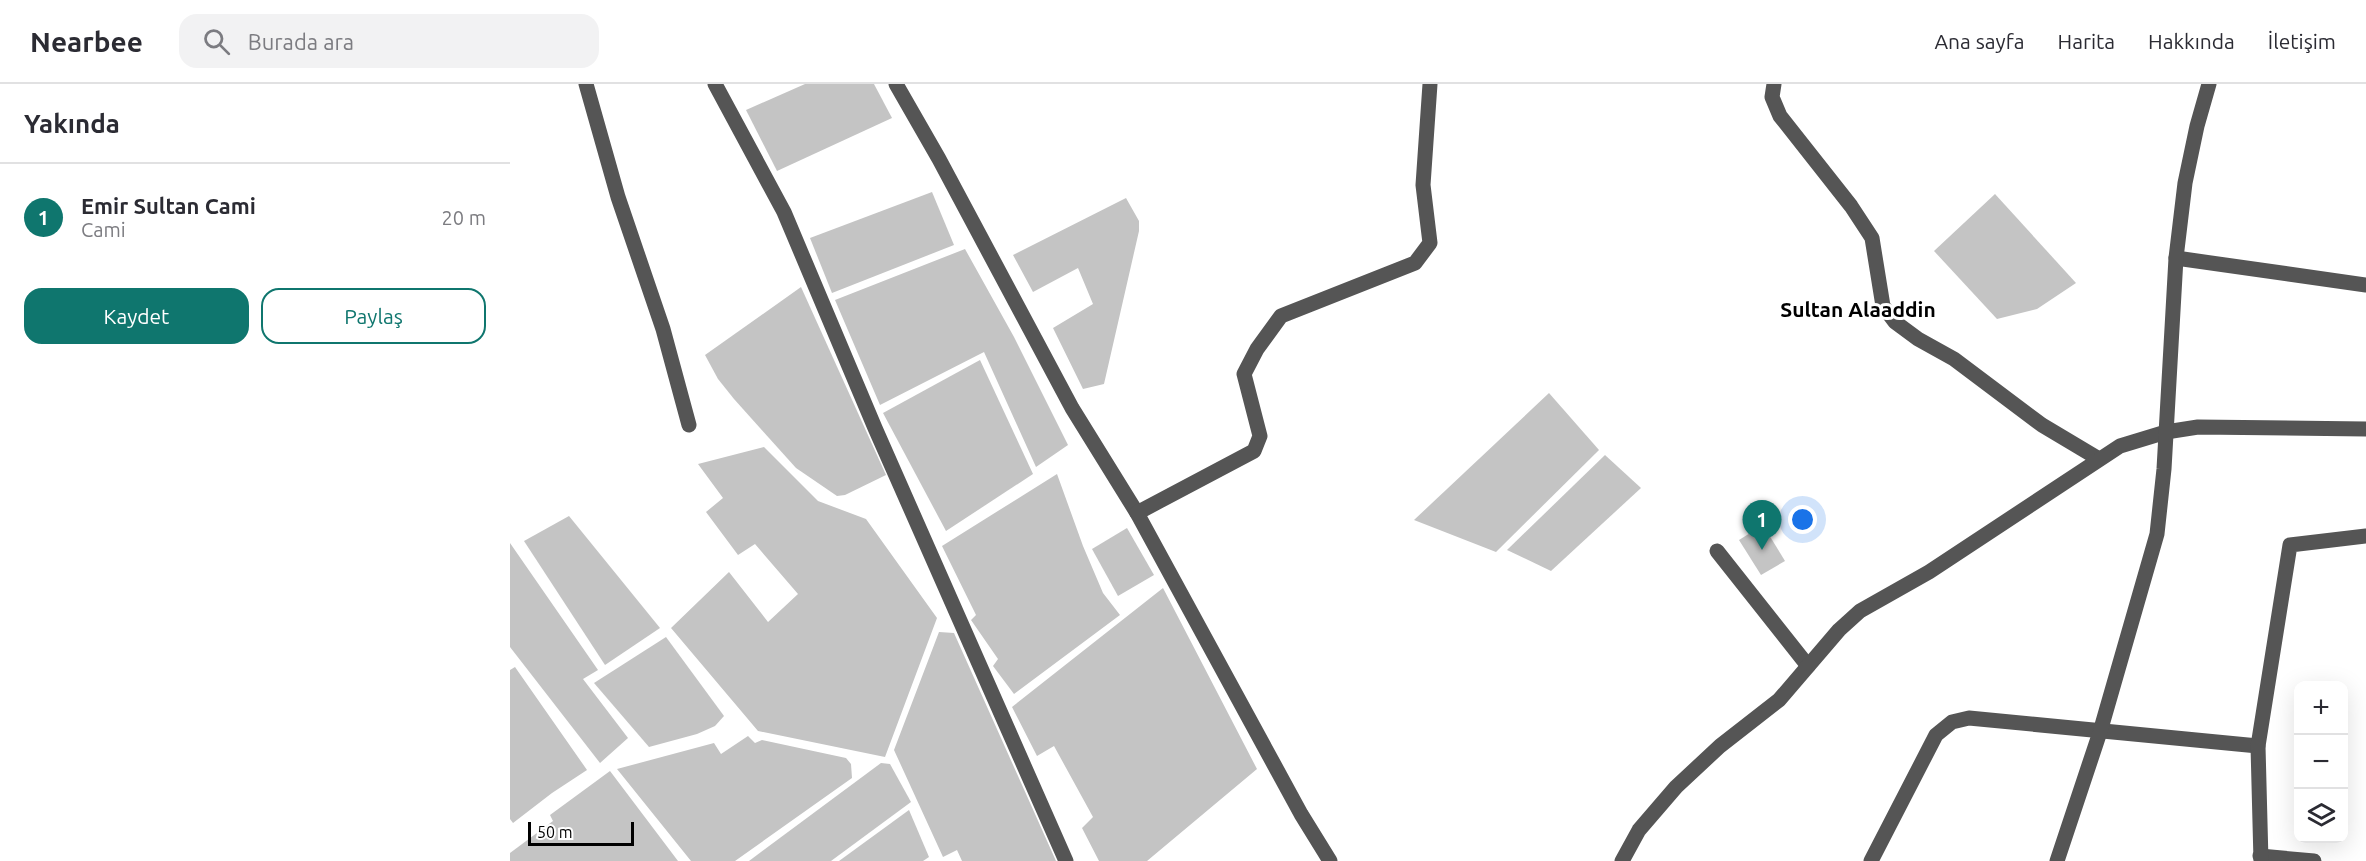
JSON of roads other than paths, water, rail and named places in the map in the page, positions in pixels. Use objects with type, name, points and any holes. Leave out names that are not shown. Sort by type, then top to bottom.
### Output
[{"type":"street","points":[[586,84],[618,197],[663,329],[689,425]]},
{"type":"street","points":[[715,84],[784,212],[875,428],[1066,861]]},
{"type":"street","points":[[896,84],[939,159],[1072,408],[1137,513],[1301,814],[1330,861]]},
{"type":"street","points":[[1137,513],[1254,451],[1260,436],[1244,374],[1257,348],[1281,316],[1415,263],[1430,243],[1423,185],[1430,84]]},
{"type":"street","points":[[1774,84],[1772,97],[1780,116],[1851,206],[1872,238],[1883,306],[1895,322],[1918,339],[1954,359],[2042,425],[2099,459]]},
{"type":"street","points":[[2057,861],[2100,732],[2157,534],[2166,432],[2176,258],[2185,183],[2209,84]]},
{"type":"street","points":[[2176,258],[2366,285]]},
{"type":"street","points":[[1622,861],[1639,830],[1676,787],[1720,746],[1779,700],[1839,630],[1860,611],[1929,572],[2120,446],[2166,432],[2198,427],[2366,429]]},
{"type":"street","points":[[2314,861],[2260,859],[2258,746],[2290,545],[2366,536]]},
{"type":"street","points":[[1717,551],[1808,666]]},
{"type":"street","points":[[1871,861],[1936,735],[1952,722],[1969,718],[2258,746]]},
{"type":"place","name":"Emir Sultan Cami","points":[[1762,550]]},
{"type":"district","name":"Sultan Alaaddin","points":[[1858,310]]}]
